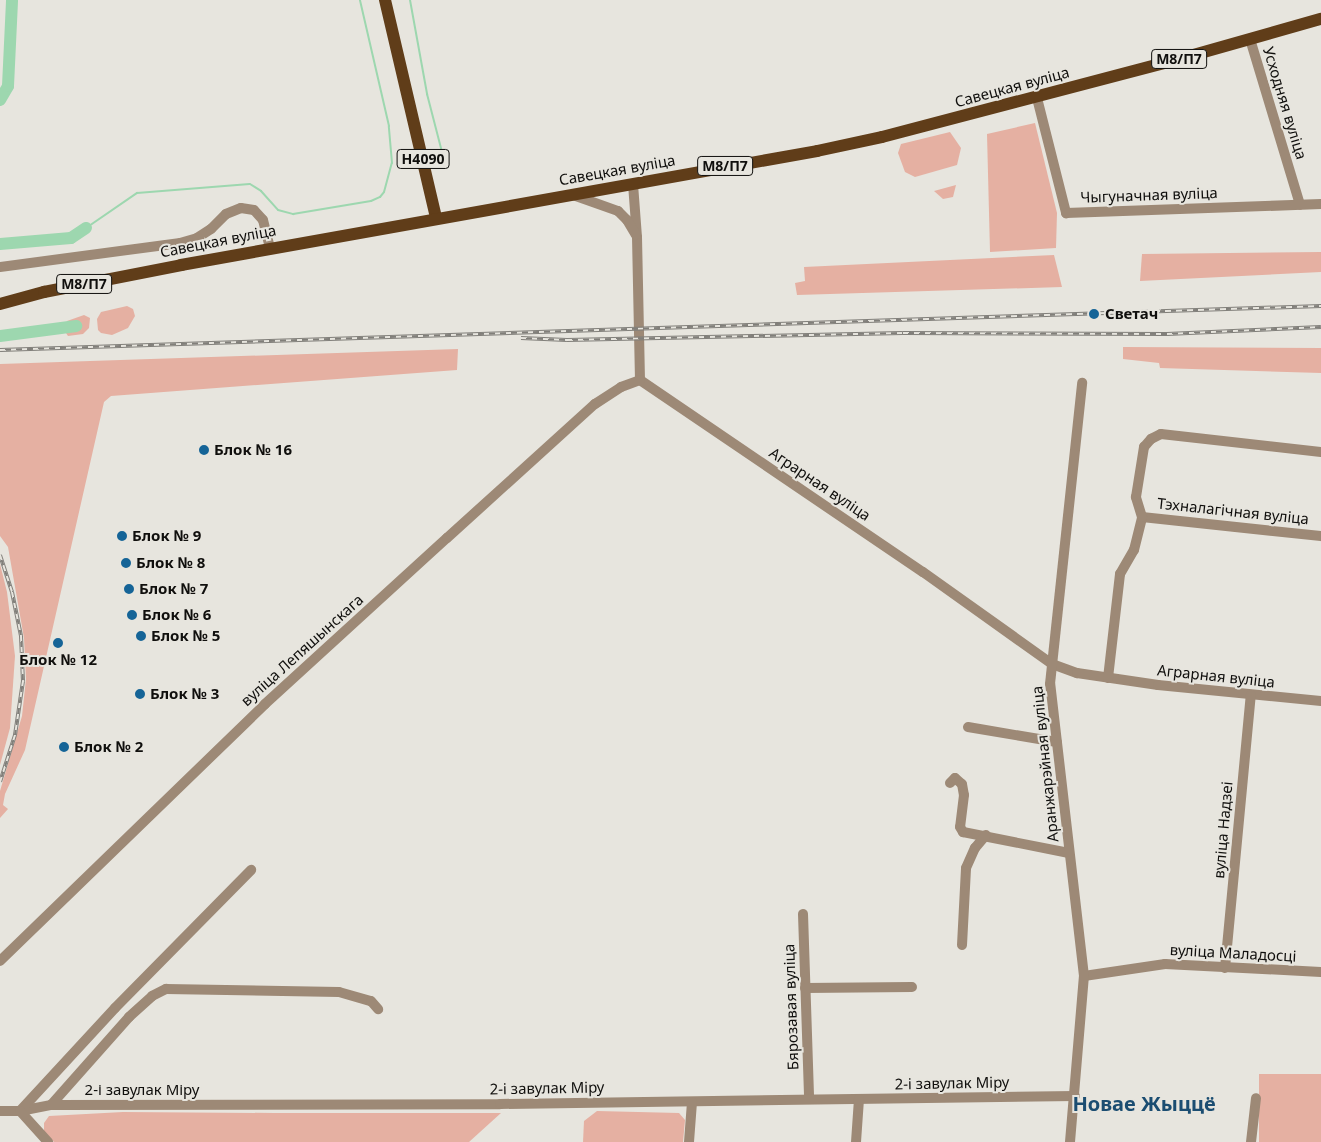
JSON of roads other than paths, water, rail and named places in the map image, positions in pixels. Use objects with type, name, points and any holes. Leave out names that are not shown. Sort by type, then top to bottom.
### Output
[{"type":"main road","name":"Н4090","points":[[385,0],[436,218]]},
{"type":"main road","name":"Савецкая вуліца","points":[[0,304],[70,287],[270,248],[633,184],[873,139],[1037,98],[1321,19]]},
{"type":"street","name":"Усходняя вуліца","points":[[1250,38],[1300,204]]},
{"type":"street","name":"Чыгуначная вуліца","points":[[1037,98],[1066,213],[1321,204]]},
{"type":"street","points":[[633,184],[637,237],[640,380]]},
{"type":"street","points":[[572,194],[618,211],[627,220],[637,237]]},
{"type":"street","points":[[0,267],[180,243],[197,238],[211,229],[226,214],[241,208],[254,210],[263,220],[270,248]]},
{"type":"street","name":"Аграрная вуліца","points":[[640,380],[923,572],[1052,664],[1077,673],[1108,678],[1251,695],[1321,701]]},
{"type":"street","name":"вуліца Лепяшынскага","points":[[0,961],[265,704],[447,538],[595,404],[620,387],[640,380]]},
{"type":"street","name":"Аранжарэйная вуліца","points":[[1070,1142],[1084,976],[1050,684],[1082,382]]},
{"type":"street","points":[[1108,678],[1120,574],[1134,550],[1142,516],[1136,497],[1144,447],[1151,439],[1161,434],[1321,452]]},
{"type":"street","name":"Тэхналагічная вуліца","points":[[1142,516],[1321,536]]},
{"type":"street","name":"вуліца Надзеі","points":[[1225,968],[1251,695]]},
{"type":"street","points":[[968,727],[1057,742]]},
{"type":"street","points":[[950,784],[955,778],[962,784],[964,795],[960,827],[963,832],[1069,852]]},
{"type":"street","points":[[962,945],[966,868],[975,848],[986,835]]},
{"type":"street","points":[[48,1142],[20,1110],[115,1008],[251,870]]},
{"type":"street","name":"Бярозавая вуліца","points":[[803,914],[809,1099]]},
{"type":"street","name":"вуліца Маладосці","points":[[1084,976],[1165,964],[1321,972]]},
{"type":"street","points":[[805,988],[912,987]]},
{"type":"street","points":[[51,1105],[129,1017],[152,996],[166,989],[339,992],[372,1001],[378,1009]]},
{"type":"street","name":"2-і завулак Міру","points":[[0,1111],[51,1105],[692,1102],[1075,1096]]},
{"type":"street","points":[[1251,1142],[1256,1098]]},
{"type":"street","points":[[856,1142],[859,1099]]},
{"type":"street","points":[[689,1142],[692,1102]]},
{"type":"waterway","points":[[0,100],[8,86],[12,0]]},
{"type":"waterway","points":[[86,228],[137,193],[250,184],[261,191],[278,210],[293,214],[371,201],[380,197],[384,192],[392,163],[389,126],[360,0]]},
{"type":"waterway","points":[[410,0],[427,94],[443,156]]},
{"type":"waterway","points":[[0,244],[71,238],[86,228]]},
{"type":"waterway","points":[[0,336],[76,326]]},
{"type":"railway","points":[[0,350],[1321,306]]},
{"type":"railway","points":[[521,338],[567,340],[903,333],[1167,334],[1321,327]]},
{"type":"railway","points":[[0,555],[12,592],[21,636],[23,681],[15,735],[0,782]]},
{"type":"place","name":"Светач","points":[[1094,314]]},
{"type":"place","name":"Блок № 16","points":[[204,450]]},
{"type":"place","name":"Блок № 9","points":[[122,536]]},
{"type":"place","name":"Блок № 8","points":[[126,563]]},
{"type":"place","name":"Блок № 7","points":[[129,589]]},
{"type":"place","name":"Блок № 6","points":[[132,615]]},
{"type":"place","name":"Блок № 5","points":[[141,636]]},
{"type":"place","name":"Блок № 12","points":[[58,643]]},
{"type":"place","name":"Блок № 3","points":[[140,694]]},
{"type":"place","name":"Блок № 2","points":[[64,747]]},
{"type":"district","name":"Новае Жыццё","points":[[1144,1103]]}]
